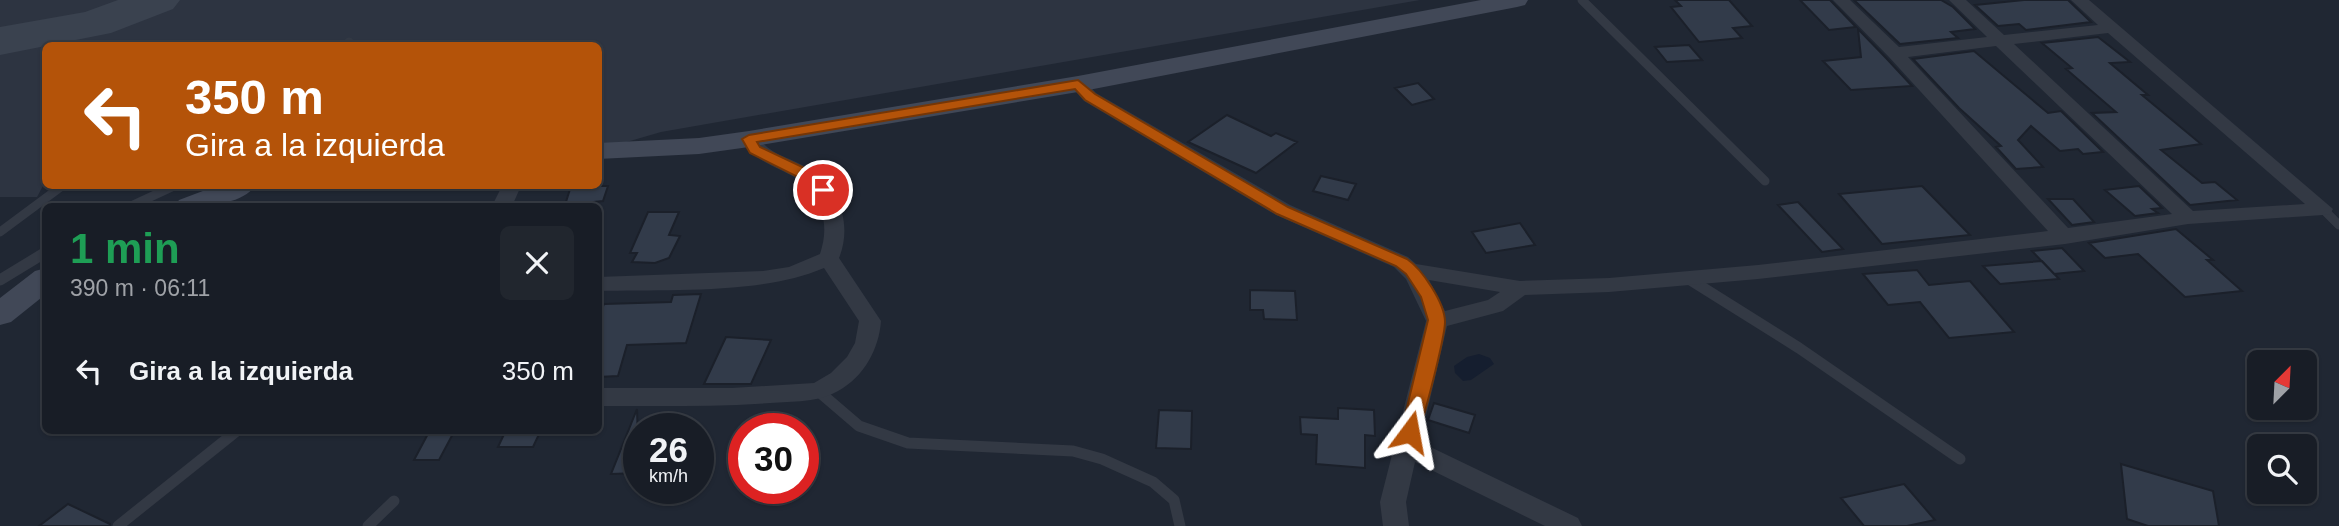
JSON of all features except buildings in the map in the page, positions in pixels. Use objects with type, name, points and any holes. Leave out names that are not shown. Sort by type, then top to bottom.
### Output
[{"type":"main road","points":[[602,151],[699,146],[749,139],[1078,84],[1517,0]]},
{"type":"main road","points":[[197,203],[233,189]]},
{"type":"main road","points":[[0,314],[42,281]]},
{"type":"street","points":[[1841,0],[1895,53],[2065,237]]},
{"type":"street","points":[[1957,0],[2188,218]]},
{"type":"street","points":[[2080,0],[2323,209]]},
{"type":"street","points":[[1895,53],[2110,28]]},
{"type":"street","points":[[1078,84],[1090,97],[1283,211],[1401,262],[1412,270],[1429,297],[1437,320],[1393,502],[1396,526]]},
{"type":"street","points":[[602,284],[763,278],[793,273],[828,258],[835,229],[830,199],[808,176],[755,149],[749,139]]},
{"type":"street","points":[[1412,270],[1520,288],[1689,279],[1925,255],[2188,218],[2323,209]]},
{"type":"street","points":[[602,397],[746,397],[817,390],[841,378],[851,369],[865,348],[870,321],[828,258]]},
{"type":"street","points":[[1437,320],[1495,306],[1520,288]]},
{"type":"street","points":[[1408,447],[1569,526]]},
{"type":"lane","points":[[1582,0],[1765,181]]},
{"type":"lane","points":[[0,232],[58,189]]},
{"type":"lane","points":[[137,203],[168,189]]},
{"type":"lane","points":[[2323,209],[2339,225]]},
{"type":"lane","points":[[0,280],[42,254]]},
{"type":"lane","points":[[1689,279],[1799,348],[1960,459]]},
{"type":"lane","points":[[817,390],[859,426],[908,443],[1073,451],[1102,458],[1153,482],[1174,500],[1180,526]]},
{"type":"lane","points":[[118,526],[234,434]]},
{"type":"lane","points":[[368,526],[394,501]]},
{"type":"shaded area","points":[[0,0],[1420,0],[661,132],[602,149],[602,42],[42,42],[42,188],[37,197],[0,197]]},
{"type":"shaded area","points":[[1479,354],[1490,358],[1494,364],[1471,380],[1463,381],[1455,373],[1454,366],[1467,357]]},
{"type":"taxiway","points":[[0,41],[95,24],[158,0]]},
{"type":"route","points":[[823,190],[799,170],[762,154],[751,145],[749,139],[1078,84],[1090,97],[1283,211],[1401,262],[1412,270],[1429,297],[1437,320],[1410,432]]}]
